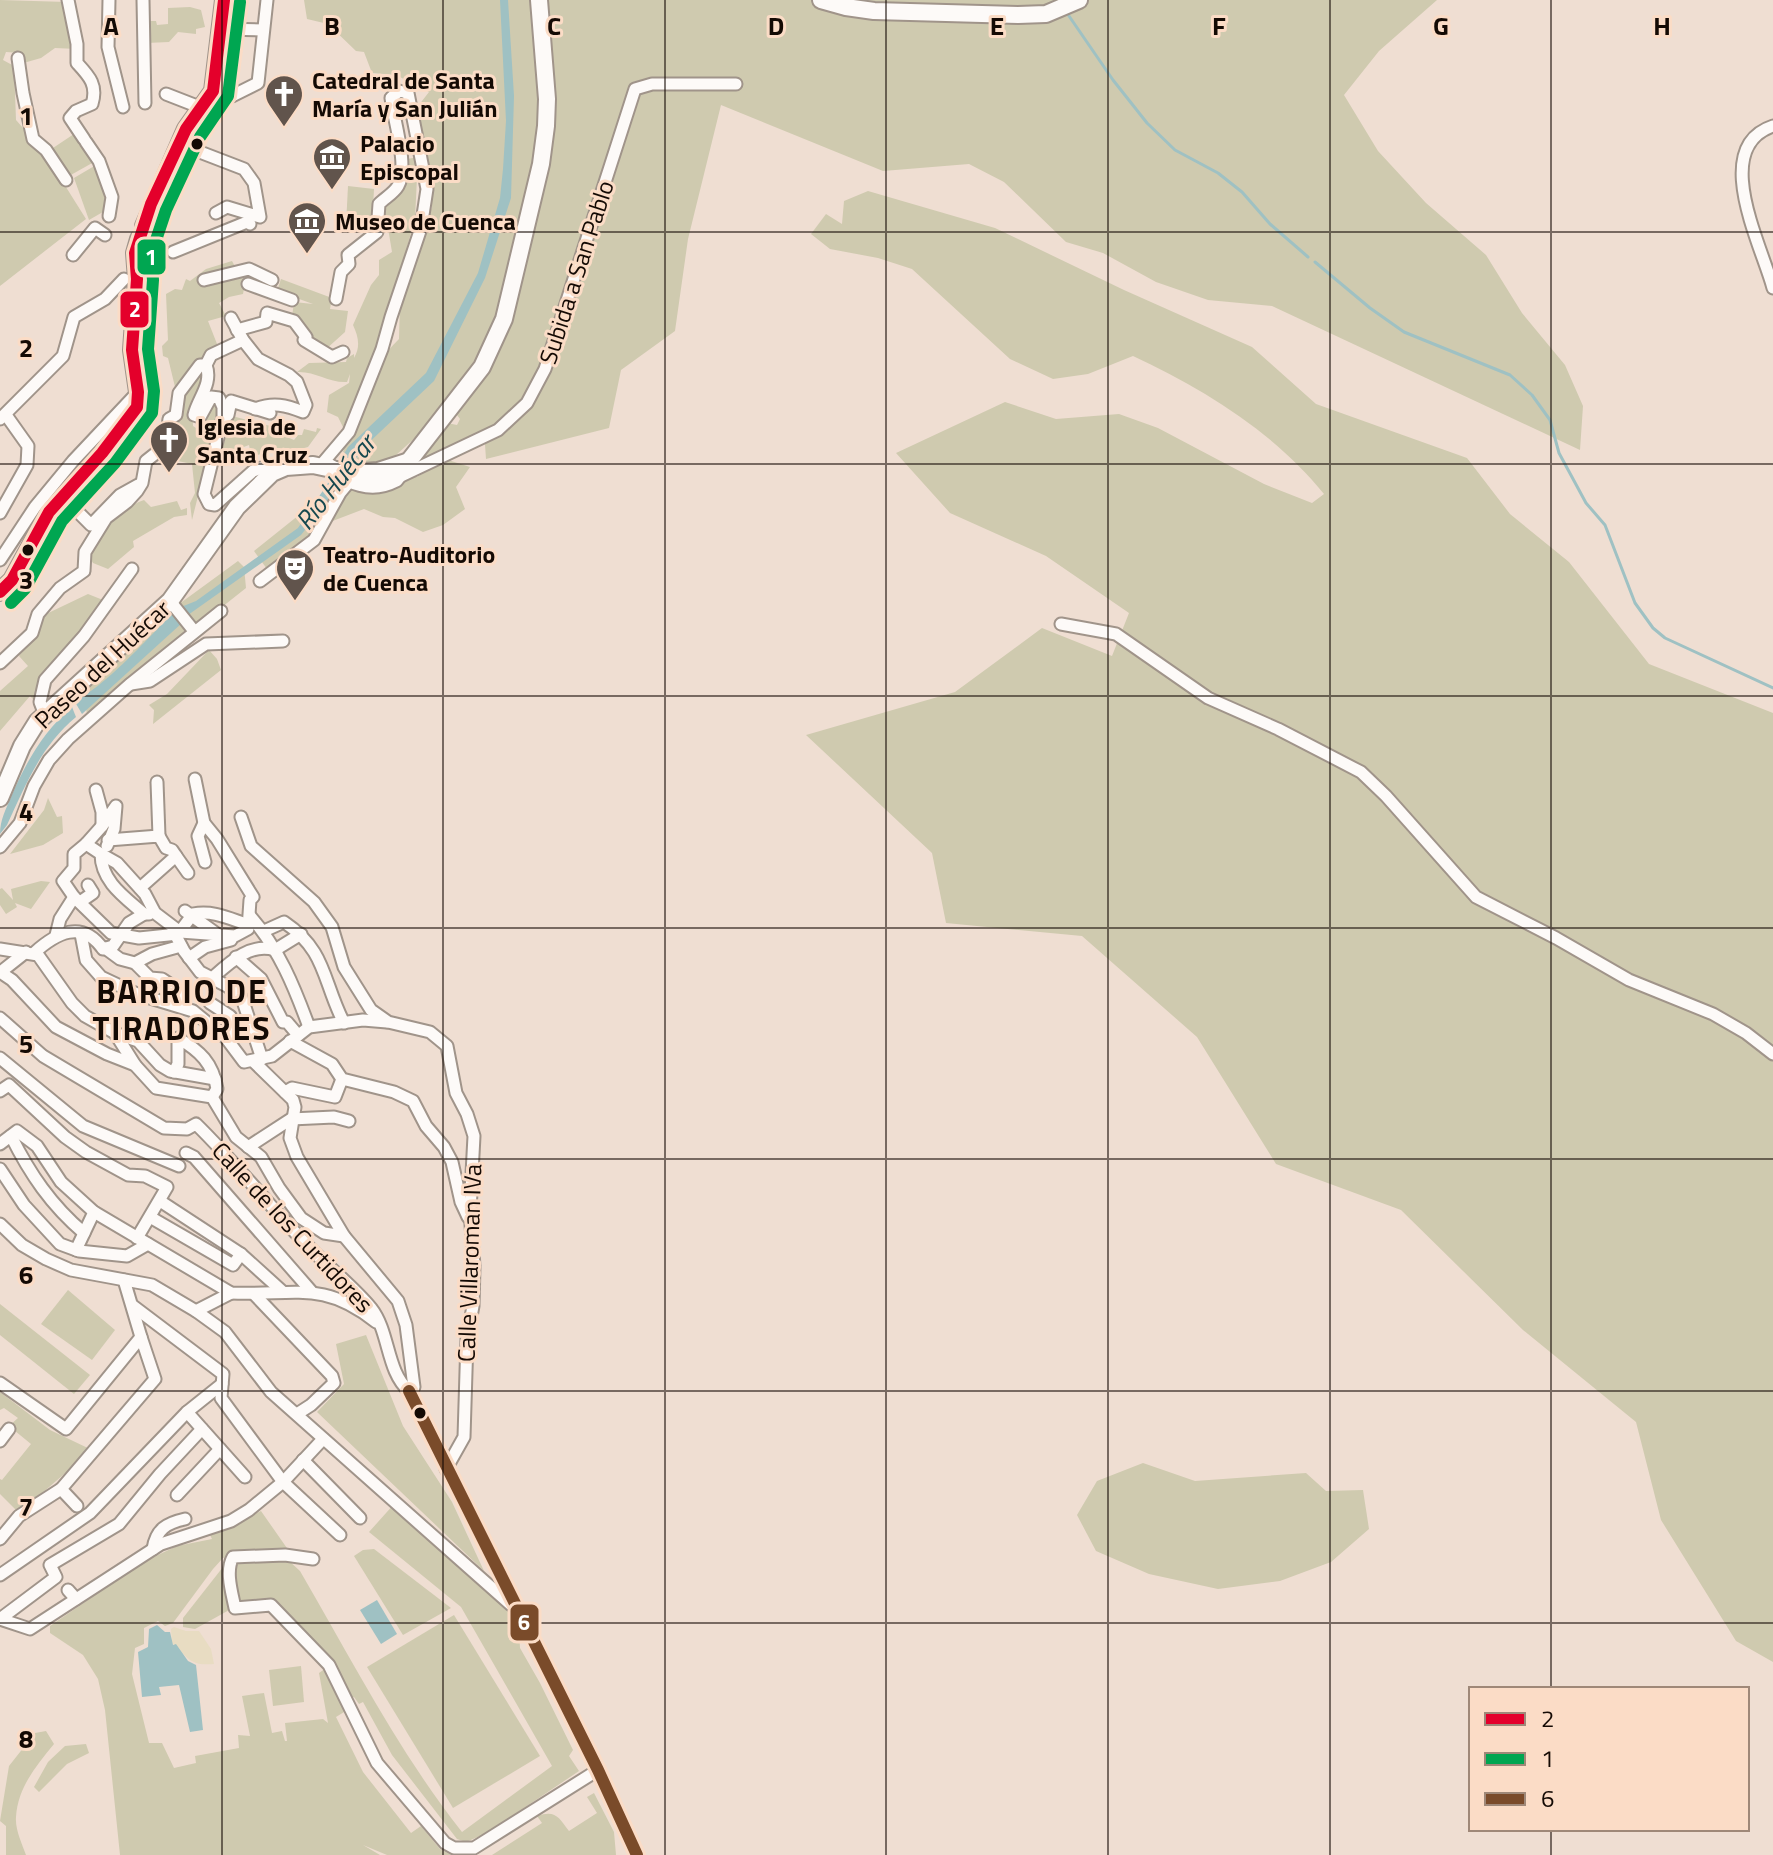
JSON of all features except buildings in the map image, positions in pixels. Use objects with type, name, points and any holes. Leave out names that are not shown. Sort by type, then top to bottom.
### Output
[{"type":"street","points":[[68,0],[77,44],[77,63],[92,80],[95,94],[92,104],[76,111],[70,118],[99,161],[112,197],[109,216]]},
{"type":"street","points":[[109,0],[108,47],[123,107]]},
{"type":"street","points":[[143,0],[145,103]]},
{"type":"street","points":[[208,99],[224,0]]},
{"type":"street","points":[[0,592],[12,580],[46,517],[137,407],[132,350],[137,279],[135,253],[191,120],[217,93],[232,96],[258,83],[267,0]]},
{"type":"street","points":[[343,352],[332,357],[304,340],[306,337],[294,321],[267,313],[266,322],[211,355],[206,365],[207,388],[194,415],[200,417],[207,403],[215,396],[221,402],[223,417],[204,494],[209,504],[215,505],[253,471],[261,468],[272,473],[286,467],[325,466],[370,485],[395,479],[482,367],[504,319],[538,177],[546,126],[547,99],[539,0]]},
{"type":"street","points":[[821,0],[874,11],[1026,15],[1051,13],[1079,0]]},
{"type":"street","points":[[221,29],[263,30]]},
{"type":"street","points":[[18,58],[33,139],[46,150],[66,180]]},
{"type":"street","name":"Subida a San Pablo","points":[[395,479],[498,430],[527,403],[545,369],[635,89],[652,84],[736,84]]},
{"type":"street","points":[[325,466],[349,432],[382,349],[421,228],[427,189],[408,93],[399,91],[391,98],[402,160],[401,177],[397,188],[379,204],[377,232],[348,255],[349,264],[341,272],[336,299]]},
{"type":"street","points":[[166,94],[208,99]]},
{"type":"street","points":[[1773,126],[1759,132],[1751,140],[1742,157],[1741,172],[1747,203],[1773,288]]},
{"type":"street","points":[[179,144],[244,169],[254,183],[260,217],[227,207],[216,213]]},
{"type":"street","points":[[173,252],[232,226],[250,224]]},
{"type":"street","points":[[73,255],[95,228],[105,235]]},
{"type":"street","points":[[204,280],[249,269],[272,280]]},
{"type":"street","points":[[0,513],[27,465],[28,446],[3,417],[63,356],[74,317],[105,299],[124,279]]},
{"type":"street","points":[[248,284],[292,300]]},
{"type":"street","points":[[231,318],[258,359],[297,382],[306,405],[303,412],[284,405],[264,405],[255,409]]},
{"type":"street","points":[[1,661],[32,633],[38,614],[60,588],[84,571],[85,552],[106,518],[127,502],[142,483],[146,461],[165,446],[169,419],[176,415],[179,393],[200,365],[206,365]]},
{"type":"street","points":[[0,560],[44,496],[138,392]]},
{"type":"street","points":[[223,417],[228,415],[231,401],[270,413]]},
{"type":"street","points":[[260,581],[314,540],[351,476],[406,462]]},
{"type":"street","name":"Paseo del Huécar","points":[[0,798],[22,746],[45,715],[172,604],[237,507],[272,473]]},
{"type":"street","points":[[62,496],[91,525],[120,495],[142,483]]},
{"type":"street","points":[[45,715],[40,702],[45,680],[84,636],[132,569]]},
{"type":"street","points":[[172,604],[192,628]]},
{"type":"street","name":"Paseo del Huécar","points":[[0,847],[20,823],[34,786],[49,760],[75,732],[192,628],[221,611]]},
{"type":"street","points":[[1061,624],[1116,634],[1208,698],[1278,729],[1361,772],[1481,901],[1556,938],[1621,976],[1713,1014],[1746,1033],[1773,1054]]},
{"type":"street","points":[[129,685],[150,681],[206,644],[283,641]]},
{"type":"street","points":[[189,958],[215,942],[230,941],[248,929],[250,900],[253,897],[204,823],[195,779]]},
{"type":"street","points":[[157,782],[159,836],[188,873]]},
{"type":"street","points":[[96,790],[102,826]]},
{"type":"street","points":[[235,936],[217,934],[179,937],[139,938],[111,933],[77,900],[63,881],[74,868],[74,854],[88,842],[116,806],[114,829],[101,862],[114,888],[179,937],[200,972],[242,998],[254,1061],[295,1104],[290,1138],[293,1149],[344,1236],[398,1301],[407,1330],[414,1387],[409,1391]]},
{"type":"street","points":[[241,817],[251,846],[314,902],[332,927],[344,967],[371,1010],[388,1022]]},
{"type":"street","points":[[204,823],[198,836],[205,862]]},
{"type":"street","points":[[108,840],[159,836]]},
{"type":"street","points":[[88,842],[103,856],[117,863],[140,888],[149,914]]},
{"type":"street","points":[[140,888],[176,856]]},
{"type":"street","points":[[56,935],[60,919],[77,900],[93,893],[88,885]]},
{"type":"street","points":[[83,934],[86,960],[101,977],[137,994],[193,1011],[226,1038],[244,1062],[272,1056],[309,1027],[294,984],[264,931],[250,920],[202,912],[189,914]]},
{"type":"street","points":[[105,948],[113,946],[129,923],[149,914]]},
{"type":"street","points":[[135,963],[179,937],[189,914]]},
{"type":"street","points":[[189,914],[217,934]]},
{"type":"street","points":[[83,934],[102,922]]},
{"type":"street","points":[[264,931],[284,922],[301,934],[316,952],[331,997],[344,1023]]},
{"type":"street","points":[[135,1065],[56,1027],[1,971],[56,935],[69,931],[83,934],[120,959],[135,963],[150,978],[162,979],[180,996],[185,1007]]},
{"type":"street","points":[[275,950],[301,934]]},
{"type":"street","points":[[2,947],[30,952],[79,1011],[115,1033],[138,1041],[160,1065],[174,1072],[215,1079]]},
{"type":"street","points":[[211,979],[236,957],[251,950],[275,950]]},
{"type":"street","points":[[236,957],[261,979],[294,1038],[332,1064],[342,1079],[394,1092],[413,1101],[426,1126],[452,1162],[461,1202],[470,1219]]},
{"type":"street","points":[[210,1003],[230,1016],[226,1038]]},
{"type":"street","name":"Calle de los Curtidores","points":[[0,1018],[43,1056],[164,1128],[187,1129],[196,1124],[245,1174],[308,1247],[372,1310],[381,1326]]},
{"type":"street","name":"Calle Villaroman IVa","points":[[309,1027],[363,1020],[388,1022],[430,1032],[447,1046],[456,1093],[474,1136],[470,1219],[474,1266],[473,1306],[467,1339],[464,1437],[446,1469]]},
{"type":"street","points":[[115,1033],[135,1065],[158,1089],[212,1097],[236,1137],[261,1157],[301,1218],[324,1233],[344,1236]]},
{"type":"street","points":[[174,1072],[178,1064],[178,1038],[208,1060],[217,1089],[212,1097]]},
{"type":"street","points":[[0,1058],[83,1126],[179,1166]]},
{"type":"street","points":[[285,1092],[292,1088],[335,1097],[342,1079]]},
{"type":"street","points":[[0,1169],[42,1228],[60,1244],[76,1250],[127,1256],[142,1241],[150,1217],[167,1187],[145,1176],[128,1175],[86,1152],[4,1088]]},
{"type":"street","points":[[248,1147],[291,1119],[334,1117],[349,1121]]},
{"type":"street","points":[[0,1144],[17,1131],[37,1146],[61,1182],[94,1212],[231,1293],[311,1291],[347,1303],[381,1326],[400,1382],[409,1391],[598,1770],[637,1855]]},
{"type":"street","points":[[11,1136],[46,1196],[84,1233]]},
{"type":"street","points":[[186,1153],[194,1157],[311,1291]]},
{"type":"street","points":[[160,1201],[241,1254],[283,1292]]},
{"type":"street","points":[[76,1250],[94,1212]]},
{"type":"street","points":[[150,1217],[233,1265],[241,1254]]},
{"type":"street","points":[[0,1224],[22,1245],[46,1259],[71,1270],[152,1285],[225,1332],[271,1392],[518,1611]]},
{"type":"street","points":[[0,1539],[19,1516],[61,1489],[155,1379],[124,1280]]},
{"type":"street","points":[[196,1311],[231,1293]]},
{"type":"street","points":[[254,1294],[332,1376],[334,1383],[297,1414]]},
{"type":"street","points":[[133,1306],[223,1374],[221,1398],[283,1482],[340,1535]]},
{"type":"street","points":[[0,1383],[66,1429],[141,1337]]},
{"type":"street","points":[[0,1575],[90,1513],[187,1412],[222,1384]]},
{"type":"street","points":[[187,1412],[245,1477]]},
{"type":"street","points":[[0,1441],[9,1429]]},
{"type":"street","points":[[0,1619],[56,1577],[50,1565],[119,1524],[202,1429]]},
{"type":"street","points":[[0,1619],[30,1629],[72,1595],[170,1539],[231,1521],[283,1482],[323,1439]]},
{"type":"street","points":[[177,1495],[220,1449]]},
{"type":"street","points":[[303,1460],[360,1518]]},
{"type":"street","points":[[61,1489],[77,1506]]},
{"type":"street","points":[[153,1549],[155,1536],[161,1529],[172,1521],[185,1519]]},
{"type":"street","points":[[313,1559],[285,1555],[233,1557],[229,1564],[235,1608],[271,1605],[329,1665],[377,1763],[445,1843],[465,1850],[474,1848],[598,1770]]},
{"type":"shaded area","points":[[0,0],[67,2],[77,49],[55,48],[41,58],[20,64],[20,53],[6,52],[3,60],[14,66],[16,120],[44,152],[86,219],[0,286]]},
{"type":"shaded area","points":[[304,0],[1437,0],[1379,51],[1344,95],[1378,151],[1426,203],[1486,255],[1522,313],[1565,365],[1583,406],[1580,450],[1272,306],[1208,300],[1156,282],[1103,253],[1066,242],[1004,182],[969,164],[883,171],[721,105],[688,239],[675,331],[621,370],[609,428],[486,459],[484,430],[414,463],[447,423],[457,425],[460,419],[450,406],[395,456],[368,465],[343,452],[371,377],[399,339],[400,300],[432,207],[430,173],[419,138],[415,110],[429,92],[396,75],[372,73],[364,52],[356,51],[328,24],[307,19]]},
{"type":"shaded area","points":[[168,8],[201,10],[205,27],[196,29],[196,34],[178,32],[169,42],[146,43],[146,21],[156,21],[157,25],[168,24]]},
{"type":"shaded area","points":[[77,132],[94,162],[69,176],[50,150]]},
{"type":"shaded area","points":[[418,157],[415,219],[377,352],[343,427],[338,417],[327,412],[329,395],[349,383],[350,374],[347,382],[340,382],[297,372],[309,363],[346,362],[354,354],[354,358],[358,341],[353,325],[371,285],[379,275],[379,260],[392,252],[388,228],[377,233],[377,212],[397,188],[402,160]]},
{"type":"shaded area","points":[[96,165],[108,209],[89,220],[74,178]]},
{"type":"shaded area","points":[[348,186],[374,189],[372,226],[366,229],[346,225]]},
{"type":"shaded area","points":[[868,191],[995,228],[1252,347],[1316,404],[1467,458],[1510,514],[1569,562],[1649,664],[1773,713],[1773,1662],[1736,1641],[1661,1520],[1636,1422],[1523,1330],[1401,1210],[1276,1164],[1197,1037],[1082,936],[946,923],[932,853],[806,735],[955,692],[1042,628],[1112,656],[1129,613],[1046,556],[950,513],[896,453],[1005,402],[1056,419],[1119,414],[1158,428],[1264,484],[1312,503],[1324,494],[1261,432],[1212,398],[1160,369],[1133,356],[1088,374],[1053,379],[1010,359],[912,269],[878,258],[830,249],[811,234],[826,214],[842,224],[844,201]]},
{"type":"shaded area","points":[[232,261],[239,274],[247,272],[243,294],[219,303],[226,316],[208,321],[219,349],[200,386],[194,406],[193,426],[196,428],[211,402],[217,403],[219,412],[192,520],[190,503],[195,493],[192,464],[173,460],[175,454],[168,451],[185,392],[176,391],[168,358],[163,356],[162,346],[168,340],[166,294],[175,289],[182,290],[186,279],[190,281],[206,269]]},
{"type":"shaded area","points":[[281,279],[332,298],[330,309],[348,311],[345,332],[325,350],[307,339],[292,317],[294,302],[313,304],[277,291]]},
{"type":"shaded area","points":[[232,416],[278,428],[277,433],[294,440],[302,435],[304,429],[316,432],[317,428],[321,429],[308,447],[251,456],[249,445],[220,456]]},
{"type":"shaded area","points":[[445,459],[470,467],[456,487],[465,509],[443,525],[423,532],[395,518],[364,509],[330,522],[357,475],[417,477]]},
{"type":"shaded area","points":[[144,500],[151,507],[177,501],[181,510],[187,508],[187,515],[174,517],[133,541],[134,547],[108,569],[93,563],[89,556],[112,522],[126,509]]},
{"type":"shaded area","points":[[299,515],[315,532],[294,552],[267,569],[254,551]]},
{"type":"shaded area","points":[[238,561],[244,567],[246,588],[87,714],[83,693],[170,601],[175,607]]},
{"type":"shaded area","points":[[88,594],[103,600],[64,655],[37,703],[30,696],[0,731],[0,691],[28,666],[19,656],[42,616]]},
{"type":"shaded area","points":[[209,650],[221,670],[153,724],[154,710],[149,705],[167,694]]},
{"type":"shaded area","points":[[48,798],[57,817],[62,816],[63,833],[43,845],[10,854],[44,810]]},
{"type":"shaded area","points":[[41,881],[50,882],[31,909],[15,903],[17,907],[6,914],[0,905],[0,889],[13,900],[11,889]]},
{"type":"shaded area","points":[[68,1290],[115,1330],[92,1360],[41,1324]]},
{"type":"shaded area","points":[[0,1304],[90,1375],[74,1394],[0,1335]]},
{"type":"shaded area","points":[[366,1335],[403,1426],[452,1502],[484,1571],[317,1412],[344,1384],[336,1344]]},
{"type":"shaded area","points":[[0,1392],[50,1430],[92,1450],[19,1513],[0,1494],[0,1479],[31,1444],[9,1426],[18,1418],[4,1408],[0,1410]]},
{"type":"shaded area","points":[[1143,1463],[1195,1481],[1306,1473],[1326,1491],[1363,1490],[1369,1529],[1331,1562],[1280,1581],[1218,1589],[1149,1574],[1096,1551],[1077,1515],[1097,1481]]},
{"type":"shaded area","points":[[395,1503],[518,1611],[520,1648],[573,1750],[569,1756],[579,1771],[487,1833],[466,1842],[457,1839],[392,1755],[363,1702],[359,1704],[354,1697],[347,1700],[349,1709],[336,1717],[363,1772],[411,1833],[421,1826],[440,1849],[452,1855],[387,1855],[363,1845],[380,1855],[120,1855],[105,1710],[98,1679],[83,1655],[50,1633],[50,1626],[143,1562],[177,1546],[212,1539],[210,1535],[261,1511],[289,1551],[288,1560],[300,1571],[396,1737],[462,1832],[552,1766],[461,1607],[369,1532]],"holes":[[[238,1553],[231,1588],[235,1608],[271,1605],[329,1666],[319,1673],[328,1723],[323,1719],[285,1723],[285,1741],[282,1731],[272,1733],[264,1693],[242,1696],[250,1736],[238,1735],[239,1748],[195,1756],[196,1763],[174,1768],[162,1743],[149,1743],[132,1674],[135,1648],[144,1644],[144,1628],[158,1621],[165,1626],[173,1623],[223,1558]]]},
{"type":"shaded area","points":[[374,1549],[451,1608],[403,1635],[354,1556],[363,1550]]},
{"type":"shaded area","points":[[223,1567],[227,1570],[231,1609],[195,1629],[183,1627],[183,1618]]},
{"type":"shaded area","points":[[454,1615],[540,1756],[453,1808],[367,1667]]},
{"type":"shaded area","points":[[301,1666],[304,1702],[273,1706],[269,1670]]},
{"type":"shaded area","points":[[46,1731],[54,1744],[29,1778],[17,1806],[17,1826],[26,1855],[6,1855],[6,1826],[0,1821],[9,1766],[35,1733]]},
{"type":"shaded area","points":[[86,1744],[89,1753],[67,1764],[39,1792],[34,1787],[48,1762],[65,1746]]},
{"type":"shaded area","points":[[594,1793],[614,1832],[616,1855],[492,1855],[542,1823],[537,1816],[556,1816],[569,1831],[597,1813],[587,1797]]},
{"type":"sand","points":[[171,1629],[199,1631],[211,1649],[214,1664],[199,1664],[186,1657],[172,1643]]},
{"type":"water","points":[[500,0],[508,0],[514,96],[511,198],[485,278],[434,381],[361,450],[352,466],[340,461],[348,447],[426,373],[478,273],[500,198],[503,169],[506,121]]},
{"type":"water","name":"Río Huécar","points":[[332,477],[342,483],[301,535],[188,615],[181,607],[196,601],[298,528]]},
{"type":"water","points":[[173,613],[182,623],[82,714],[75,702],[78,697],[87,694],[112,674]]},
{"type":"water","points":[[72,707],[76,717],[44,753],[0,834],[5,810],[29,760],[52,727]]},
{"type":"water","points":[[377,1600],[397,1634],[381,1644],[360,1610]]},
{"type":"water","points":[[157,1625],[170,1632],[173,1645],[176,1644],[188,1661],[196,1665],[203,1730],[190,1732],[179,1685],[159,1687],[161,1695],[142,1697],[138,1652],[148,1647],[149,1629]]},
{"type":"waterway","points":[[1069,16],[1147,123],[1175,150],[1218,173],[1242,192],[1270,224],[1308,257]]},
{"type":"waterway","points":[[1315,262],[1404,332],[1510,375],[1532,395],[1550,420],[1559,453],[1586,503],[1605,525],[1635,603],[1653,628],[1665,638],[1773,688]]},
{"type":"transit line","name":"2","points":[[0,592],[12,580],[49,512],[102,453],[137,407],[132,350],[137,279],[135,253],[151,204],[186,129],[213,91],[224,0]]},
{"type":"transit line","name":"1","points":[[11,603],[25,589],[62,521],[115,463],[152,413],[154,391],[148,349],[153,280],[151,255],[166,210],[200,137],[228,96],[240,2]]},
{"type":"transit line","name":"6","points":[[409,1391],[598,1770],[637,1855]]},
{"type":"place","name":"Catedral de Santa María y San Julián","points":[[284,128]]},
{"type":"place","name":"Palacio Episcopal","points":[[332,191]]},
{"type":"place","name":"Museo de Cuenca","points":[[307,255]]},
{"type":"place","name":"Iglesia de Santa Cruz","points":[[169,474]]},
{"type":"place","name":"Teatro-Auditorio de Cuenca","points":[[295,602]]},
{"type":"district","name":"BARRIO DE TIRADORES","points":[[182,1010]]}]
